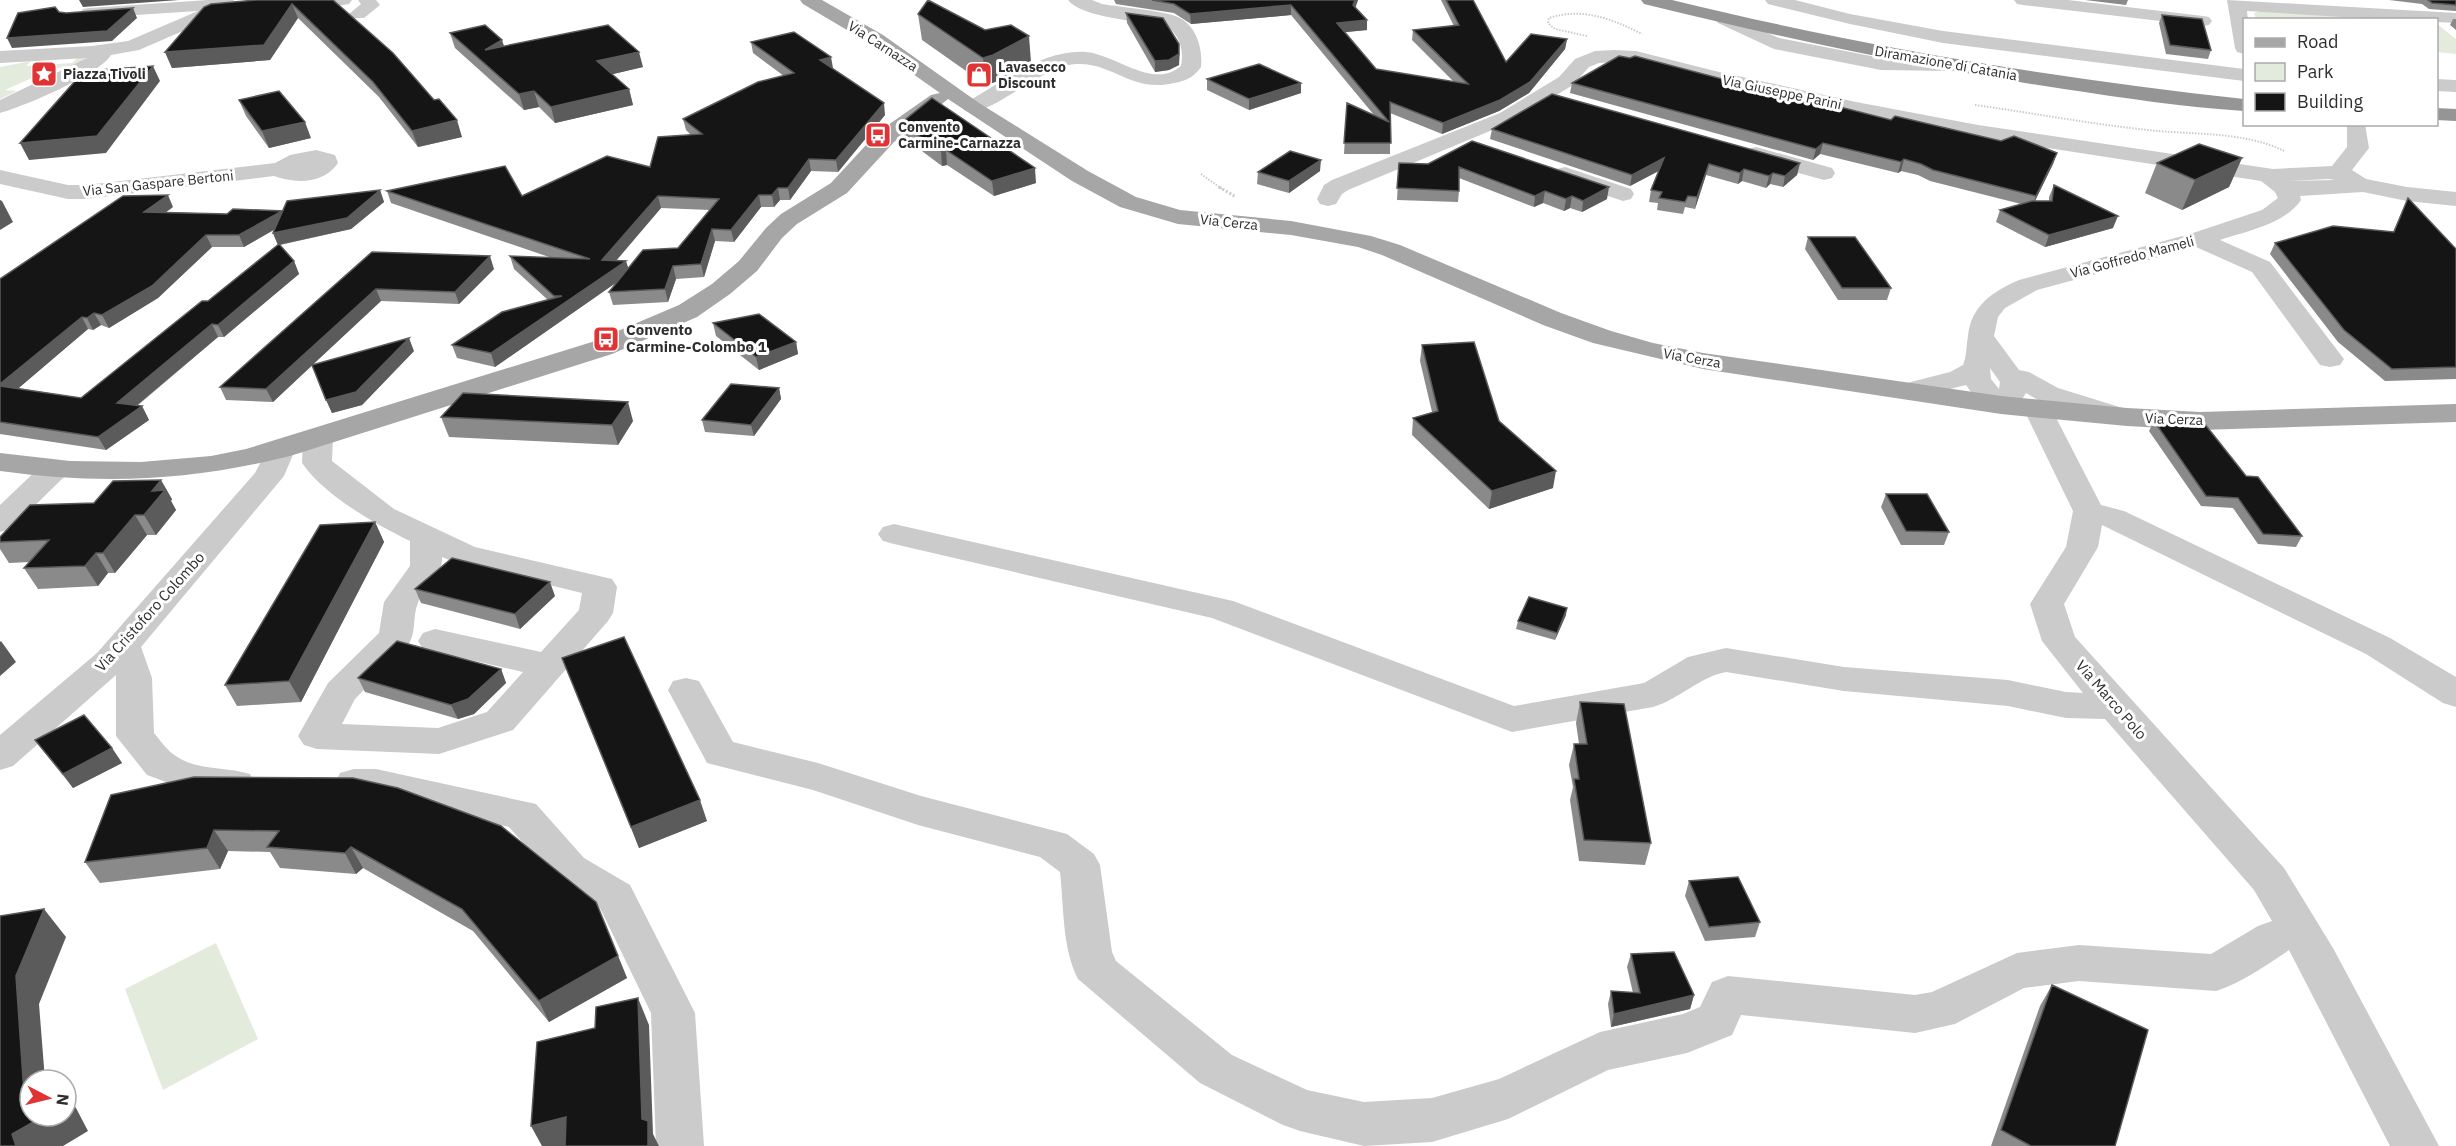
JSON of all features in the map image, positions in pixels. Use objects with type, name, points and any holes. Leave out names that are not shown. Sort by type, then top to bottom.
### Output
[{"type":"highway","name":"Diramazione di Catania","points":[[1650,0],[1790,34],[1948,65],[2093,87],[2243,105]]},
{"type":"highway","name":"Diramazione di Catania","points":[[1684,0],[1807,29],[1948,56],[2243,95]]},
{"type":"highway","points":[[2438,114],[2456,115]]},
{"type":"highway","points":[[2438,124],[2456,125]]},
{"type":"main road","name":"Via Carnazza","points":[[809,0],[876,39],[967,103]]},
{"type":"main road","points":[[318,450],[602,348],[688,311],[721,289],[737,275],[789,219],[839,188],[886,137],[933,100],[967,103]]},
{"type":"main road","name":"Via Cerza","points":[[967,103],[1105,191],[1157,212],[1200,220],[1318,232],[1362,240],[1572,326],[1650,350],[1703,361],[2001,405],[2127,417],[2200,421],[2456,413]]},
{"type":"main road","points":[[0,462],[53,471],[168,469],[237,462],[275,463]]},
{"type":"street","points":[[269,5],[343,0]]},
{"type":"street","points":[[967,103],[1068,58],[1097,60],[1133,77],[1149,81],[1177,77],[1191,67],[1193,51],[1191,45],[1179,25],[1173,21],[1098,9],[1077,0]]},
{"type":"street","points":[[1774,0],[1807,4],[1861,21],[1943,37],[2243,75]]},
{"type":"street","points":[[2023,0],[2203,21]]},
{"type":"street","points":[[2243,42],[2236,3],[2456,18]]},
{"type":"street","points":[[70,15],[231,6]]},
{"type":"street","points":[[0,107],[155,37],[231,6]]},
{"type":"street","points":[[0,57],[118,49],[155,37]]},
{"type":"street","points":[[80,70],[102,55],[92,52]]},
{"type":"street","points":[[0,63],[40,56]]},
{"type":"street","name":"Via Giuseppe Parini","points":[[1328,199],[1332,190],[1351,179],[1507,117],[1546,95],[1566,81],[1582,63],[1595,57],[1636,57],[1714,77],[1856,108],[2279,182]]},
{"type":"street","points":[[2438,83],[2456,81]]},
{"type":"street","points":[[2438,83],[2456,86]]},
{"type":"street","points":[[1546,95],[1575,103]]},
{"type":"street","points":[[2338,173],[2358,148],[2356,127]]},
{"type":"street","points":[[1458,138],[1486,148]]},
{"type":"street","points":[[1733,147],[1824,172]]},
{"type":"street","name":"Via San Gaspare Bertoni","points":[[0,177],[68,192],[86,192],[281,169]]},
{"type":"street","points":[[1549,169],[1623,194]]},
{"type":"street","points":[[2359,184],[2356,180],[2338,173],[2280,174],[2279,182],[2299,190],[2322,187],[2350,188],[2359,184],[2407,194],[2456,199]]},
{"type":"street","name":"Via Goffredo Mameli","points":[[1976,369],[1980,361],[1980,335],[1984,316],[2006,295],[2028,285],[2198,239],[2270,215],[2290,200],[2279,182]]},
{"type":"street","points":[[2198,239],[2261,267],[2330,359]]},
{"type":"street","points":[[1909,391],[1960,378],[1976,369],[1979,382],[1988,395],[2001,405],[2014,390],[2014,382],[1980,335]]},
{"type":"street","points":[[2006,369],[2048,394],[2127,417]]},
{"type":"street","points":[[2038,410],[2089,511],[2113,518],[2378,646],[2456,694]]},
{"type":"street","points":[[275,463],[318,450],[329,475],[383,516],[426,536],[465,555],[600,587],[596,613],[500,721],[440,741],[318,735],[341,692],[396,637],[401,602],[426,567],[426,536]]},
{"type":"street","name":"Via Cristoforo Colombo","points":[[0,756],[110,661],[275,463]]},
{"type":"street","points":[[0,522],[53,471]]},
{"type":"street","name":"Via Marco Polo","points":[[2089,511],[2082,547],[2047,604],[2059,641],[2115,707],[2270,879],[2309,945],[2415,1146]]},
{"type":"street","points":[[894,534],[1221,609],[1512,719],[1653,694],[1701,666],[1726,660],[1844,680],[2008,693],[2066,705],[2115,707]]},
{"type":"street","points":[[435,641],[549,666]]},
{"type":"street","points":[[123,645],[132,659],[136,695],[135,736],[160,765],[204,782],[274,784]]},
{"type":"street","points":[[686,690],[720,753],[818,777],[918,810],[1053,845],[1080,866],[1090,952],[1093,966],[1101,974],[1216,1070],[1300,1110],[1364,1124],[1432,1120],[1508,1098],[1600,1052],[1687,1033],[1716,1022],[1728,995],[1915,1014],[1939,1011],[2017,971],[2079,963],[2216,974],[2273,938],[2309,945]]},
{"type":"street","points":[[320,784],[376,783],[522,815],[570,869],[615,897],[673,1013],[680,1146]]},
{"type":"green space","points":[[2261,11],[2391,18],[2255,18],[2254,13]]},
{"type":"green space","points":[[2438,25],[2456,39],[2456,54],[2438,52]]},
{"type":"green space","points":[[78,57],[91,57],[72,67],[54,68],[5,90],[17,91],[0,99],[0,67],[31,61],[26,66],[72,63]]},
{"type":"green space","points":[[216,943],[258,1039],[163,1090],[125,989]]},
{"type":"building","points":[[256,0],[333,0],[393,53],[434,100],[439,99],[457,120],[412,131],[373,82],[292,4],[264,45],[165,52],[204,7],[211,4]]},
{"type":"building","points":[[928,0],[985,30],[1011,25],[1029,36],[983,58],[918,14]]},
{"type":"building","points":[[1152,0],[1355,0],[1353,5],[1367,20],[1337,23],[1376,69],[1468,84],[1413,30],[1459,25],[1446,0],[1473,0],[1506,62],[1531,34],[1567,39],[1530,82],[1500,100],[1443,123],[1390,102],[1391,143],[1344,143],[1347,103],[1389,122],[1291,5],[1190,14],[1174,4]]},
{"type":"building","points":[[2428,0],[2456,0],[2456,5],[2432,3]]},
{"type":"building","points":[[55,7],[59,12],[66,13],[133,8],[107,31],[7,38],[18,13]]},
{"type":"building","points":[[1126,13],[1163,18],[1179,44],[1179,54],[1169,60],[1155,61]]},
{"type":"building","points":[[2162,15],[2202,19],[2211,50],[2170,45]]},
{"type":"building","points":[[485,25],[502,40],[485,50],[608,25],[639,52],[597,61],[629,89],[551,107],[534,91],[519,94],[450,33]]},
{"type":"building","points":[[794,32],[831,57],[820,60],[884,103],[836,160],[809,159],[788,188],[778,188],[772,195],[759,195],[731,230],[712,229],[701,264],[673,266],[665,289],[609,292],[643,250],[678,248],[719,199],[658,196],[602,260],[626,261],[491,353],[452,345],[502,312],[562,296],[554,296],[510,256],[590,259],[387,191],[505,166],[522,196],[607,156],[650,167],[658,137],[702,134],[683,119],[758,82],[794,73],[751,42]]},
{"type":"building","points":[[1619,56],[1630,58],[1635,56],[1794,98],[1797,96],[1891,120],[1895,116],[2001,141],[2014,136],[2057,153],[2036,196],[1933,170],[1904,159],[1901,162],[1823,143],[1816,149],[1572,83]]},
{"type":"building","points":[[1259,64],[1301,83],[1249,99],[1207,79]]},
{"type":"building","points":[[153,66],[97,136],[20,143],[84,71]]},
{"type":"building","points":[[279,91],[305,122],[262,131],[239,100]]},
{"type":"building","points":[[1552,94],[1800,163],[1785,176],[1773,173],[1769,176],[1744,169],[1740,173],[1709,164],[1697,197],[1688,196],[1685,202],[1659,198],[1662,192],[1651,190],[1664,158],[1632,175],[1492,129]]},
{"type":"building","points":[[932,98],[1035,168],[992,181],[946,150],[941,151],[901,123]]},
{"type":"building","points":[[1472,141],[1609,187],[1583,201],[1572,196],[1566,199],[1545,191],[1535,196],[1459,167],[1459,191],[1397,188],[1399,163],[1428,164]]},
{"type":"building","points":[[2199,144],[2242,158],[2195,180],[2157,163]]},
{"type":"building","points":[[1290,151],[1321,160],[1289,181],[1258,172]]},
{"type":"building","points":[[2054,185],[2118,216],[2049,235],[2000,210],[2032,201],[2052,201]]},
{"type":"building","points":[[380,190],[347,218],[273,233],[287,201]]},
{"type":"building","points":[[168,195],[144,212],[227,214],[233,209],[282,211],[239,235],[206,235],[152,286],[102,315],[94,313],[87,318],[82,317],[0,384],[0,279],[123,196]]},
{"type":"building","points":[[2408,198],[2456,249],[2456,367],[2392,369],[2344,330],[2275,243],[2333,226],[2394,232]]},
{"type":"building","points":[[1808,237],[1855,237],[1891,288],[1842,288]]},
{"type":"building","points":[[279,244],[294,261],[218,325],[212,324],[117,403],[142,406],[98,437],[0,422],[0,386],[81,398],[202,301],[208,301]]},
{"type":"building","points":[[372,252],[490,256],[455,292],[376,289],[266,389],[220,387]]},
{"type":"building","points":[[759,314],[796,342],[756,357],[713,323]]},
{"type":"building","points":[[409,338],[356,392],[326,400],[312,365]]},
{"type":"building","points":[[1474,342],[1499,421],[1556,471],[1492,491],[1413,418],[1438,411],[1422,345]]},
{"type":"building","points":[[731,384],[779,388],[751,425],[702,420]]},
{"type":"building","points":[[463,393],[628,402],[612,425],[441,417]]},
{"type":"building","points":[[2154,421],[2204,423],[2246,476],[2258,477],[2302,536],[2263,534],[2238,498],[2206,496]]},
{"type":"building","points":[[161,480],[152,491],[165,490],[144,515],[135,515],[103,553],[96,553],[85,566],[24,568],[49,540],[0,542],[0,537],[30,505],[94,503],[113,481]]},
{"type":"building","points":[[1886,494],[1927,494],[1949,532],[1906,531]]},
{"type":"building","points":[[375,522],[289,681],[225,685],[320,525]]},
{"type":"building","points":[[452,558],[550,582],[515,614],[415,589]]},
{"type":"building","points":[[1529,597],[1567,608],[1557,633],[1518,621]]},
{"type":"building","points":[[624,637],[700,800],[631,827],[562,658]]},
{"type":"building","points":[[397,641],[501,669],[468,699],[451,705],[358,678]]},
{"type":"building","points":[[1580,702],[1624,704],[1651,843],[1584,840],[1574,779],[1579,779],[1574,744],[1587,744]]},
{"type":"building","points":[[84,715],[112,748],[63,774],[35,740]]},
{"type":"building","points":[[194,777],[353,778],[398,788],[501,826],[596,902],[618,956],[539,1001],[462,909],[351,847],[345,853],[267,847],[279,831],[214,830],[207,848],[85,862],[111,795]]},
{"type":"building","points":[[1738,877],[1760,922],[1709,927],[1689,881]]},
{"type":"building","points":[[44,909],[16,976],[22,1068],[18,1068],[18,1128],[23,1128],[12,1134],[16,1146],[0,1146],[0,916]]},
{"type":"building","points":[[1674,952],[1694,995],[1614,1014],[1611,991],[1640,993],[1631,954]]},
{"type":"building","points":[[2052,985],[2148,1030],[2115,1146],[2031,1146],[2001,1130]]},
{"type":"building","points":[[638,998],[642,1119],[648,1121],[648,1146],[565,1146],[566,1117],[531,1126],[537,1042],[595,1028],[596,1007]]},
{"type":"place","name":"Piazza Tivoli","points":[[44,74]]},
{"type":"place","name":"Lavasecco Discount","points":[[979,75]]},
{"type":"place","name":"Convento Carmine-Carnazza","points":[[878,135]]},
{"type":"place","name":"Convento Carmine-Colombo 1","points":[[606,339]]}]
